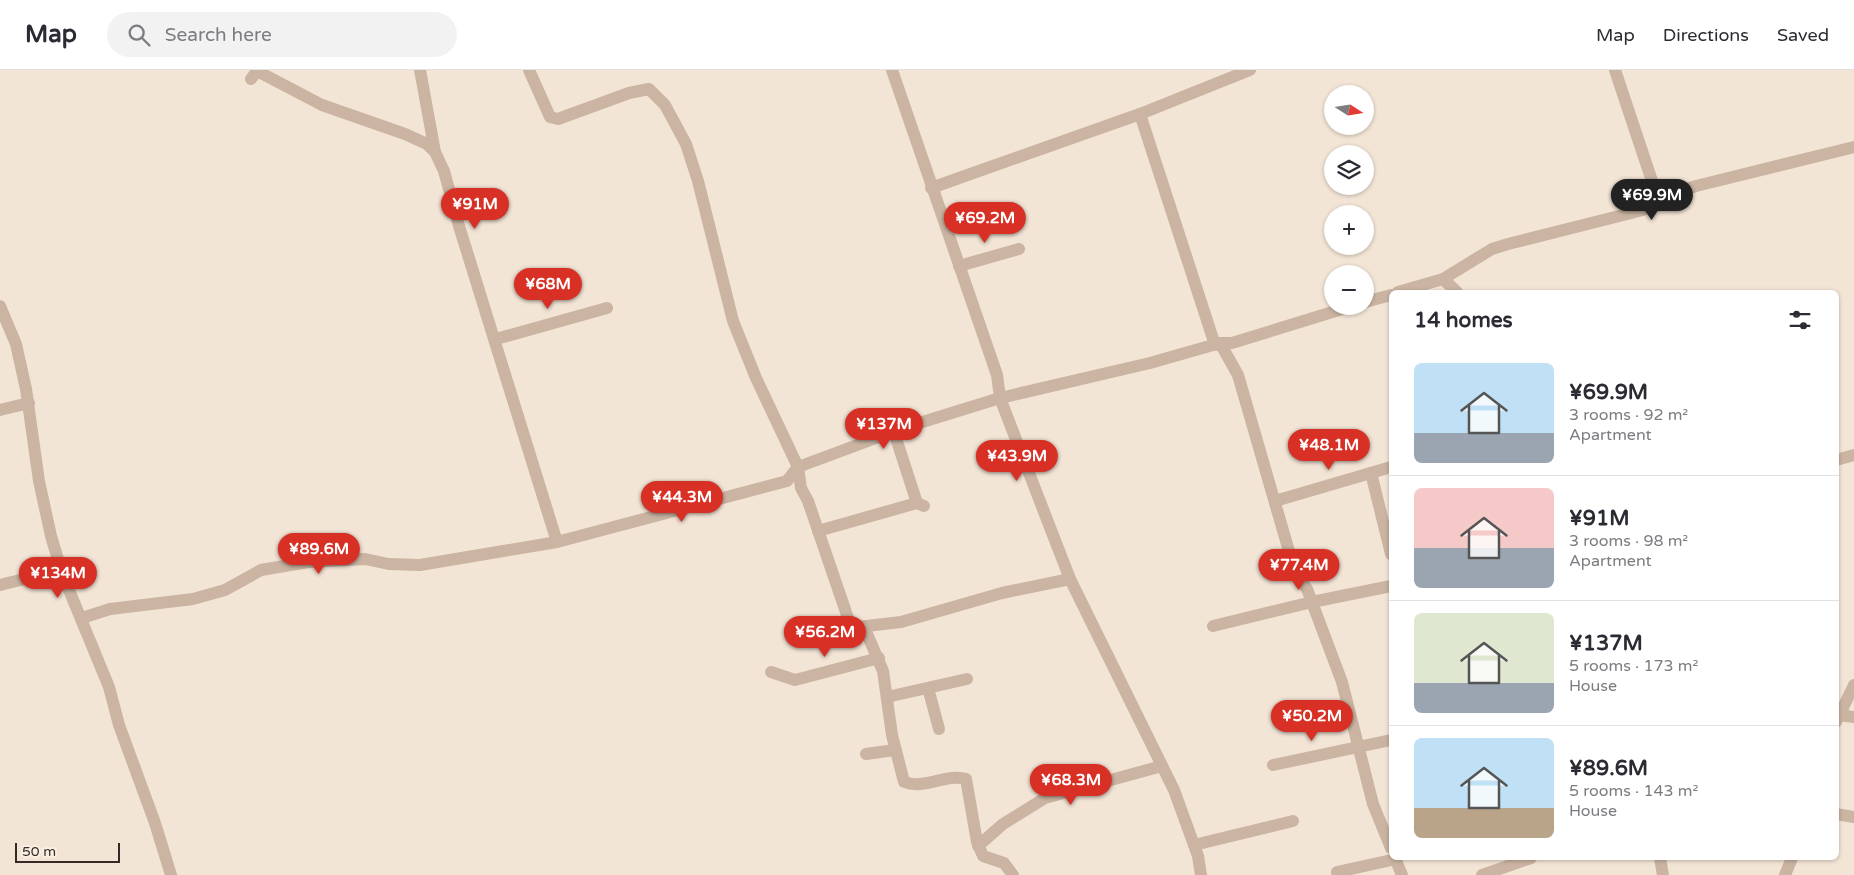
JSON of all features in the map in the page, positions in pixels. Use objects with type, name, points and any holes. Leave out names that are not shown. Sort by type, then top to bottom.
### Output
[{"type":"street","points":[[420,70],[434,152]]},
{"type":"street","points":[[529,70],[550,117],[558,120],[629,93],[649,90],[665,105],[686,144],[698,181],[733,321],[756,378],[798,467],[801,488],[808,501],[849,620],[858,627],[901,622],[1002,594],[1070,579]]},
{"type":"street","points":[[892,70],[997,375],[1000,398],[1070,579],[1174,790],[1194,845],[1201,875]]},
{"type":"street","points":[[932,188],[1140,114],[1250,70]]},
{"type":"street","points":[[1615,70],[1659,202]]},
{"type":"street","points":[[251,79],[257,71],[322,106],[406,134],[426,144],[434,152],[444,171],[459,226],[496,339],[557,542]]},
{"type":"street","points":[[1140,114],[1217,344],[1238,375],[1295,572],[1308,589],[1342,682],[1373,804],[1389,843]]},
{"type":"street","points":[[1405,290],[1443,279],[1492,249],[1643,210],[1680,191],[1696,186],[1854,148]]},
{"type":"street","points":[[959,266],[1019,249]]},
{"type":"street","points":[[1443,279],[1455,290]]},
{"type":"street","points":[[1374,299],[1389,295]]},
{"type":"street","points":[[0,306],[16,344],[29,403],[39,481],[51,536],[62,573],[109,687],[122,733],[155,823],[171,875]]},
{"type":"street","points":[[496,339],[607,308]]},
{"type":"street","points":[[82,618],[110,610],[192,599],[225,590],[261,570],[308,562],[365,559],[389,564],[420,565],[557,542],[787,481],[798,467],[894,432],[1000,398],[1217,344],[1232,343],[1324,315]]},
{"type":"street","points":[[0,410],[29,403]]},
{"type":"street","points":[[818,531],[920,505],[894,432]]},
{"type":"street","points":[[1839,459],[1854,455]]},
{"type":"street","points":[[1276,501],[1389,468]]},
{"type":"street","points":[[1371,473],[1389,546]]},
{"type":"street","points":[[0,585],[46,574],[62,573]]},
{"type":"street","points":[[1213,626],[1312,602],[1389,586]]},
{"type":"street","points":[[864,627],[883,671],[895,750],[904,782],[919,784],[957,777],[966,780],[978,846],[983,856],[1004,863],[1012,875]]},
{"type":"street","points":[[771,672],[795,680],[879,658]]},
{"type":"street","points":[[887,697],[967,679]]},
{"type":"street","points":[[1839,714],[1854,685]]},
{"type":"street","points":[[928,688],[939,729]]},
{"type":"street","points":[[1839,718],[1854,717]]},
{"type":"street","points":[[1273,765],[1358,745],[1389,740]]},
{"type":"street","points":[[866,754],[895,750]]},
{"type":"street","points":[[978,846],[1003,824],[1045,798],[1162,766]]},
{"type":"street","points":[[1839,814],[1854,817]]},
{"type":"street","points":[[1194,845],[1293,821]]},
{"type":"street","points":[[1337,872],[1389,856]]},
{"type":"street","points":[[1396,860],[1402,875]]},
{"type":"street","points":[[1482,875],[1525,860]]},
{"type":"street","points":[[1660,860],[1664,875]]},
{"type":"street","points":[[1785,875],[1789,860]]}]
